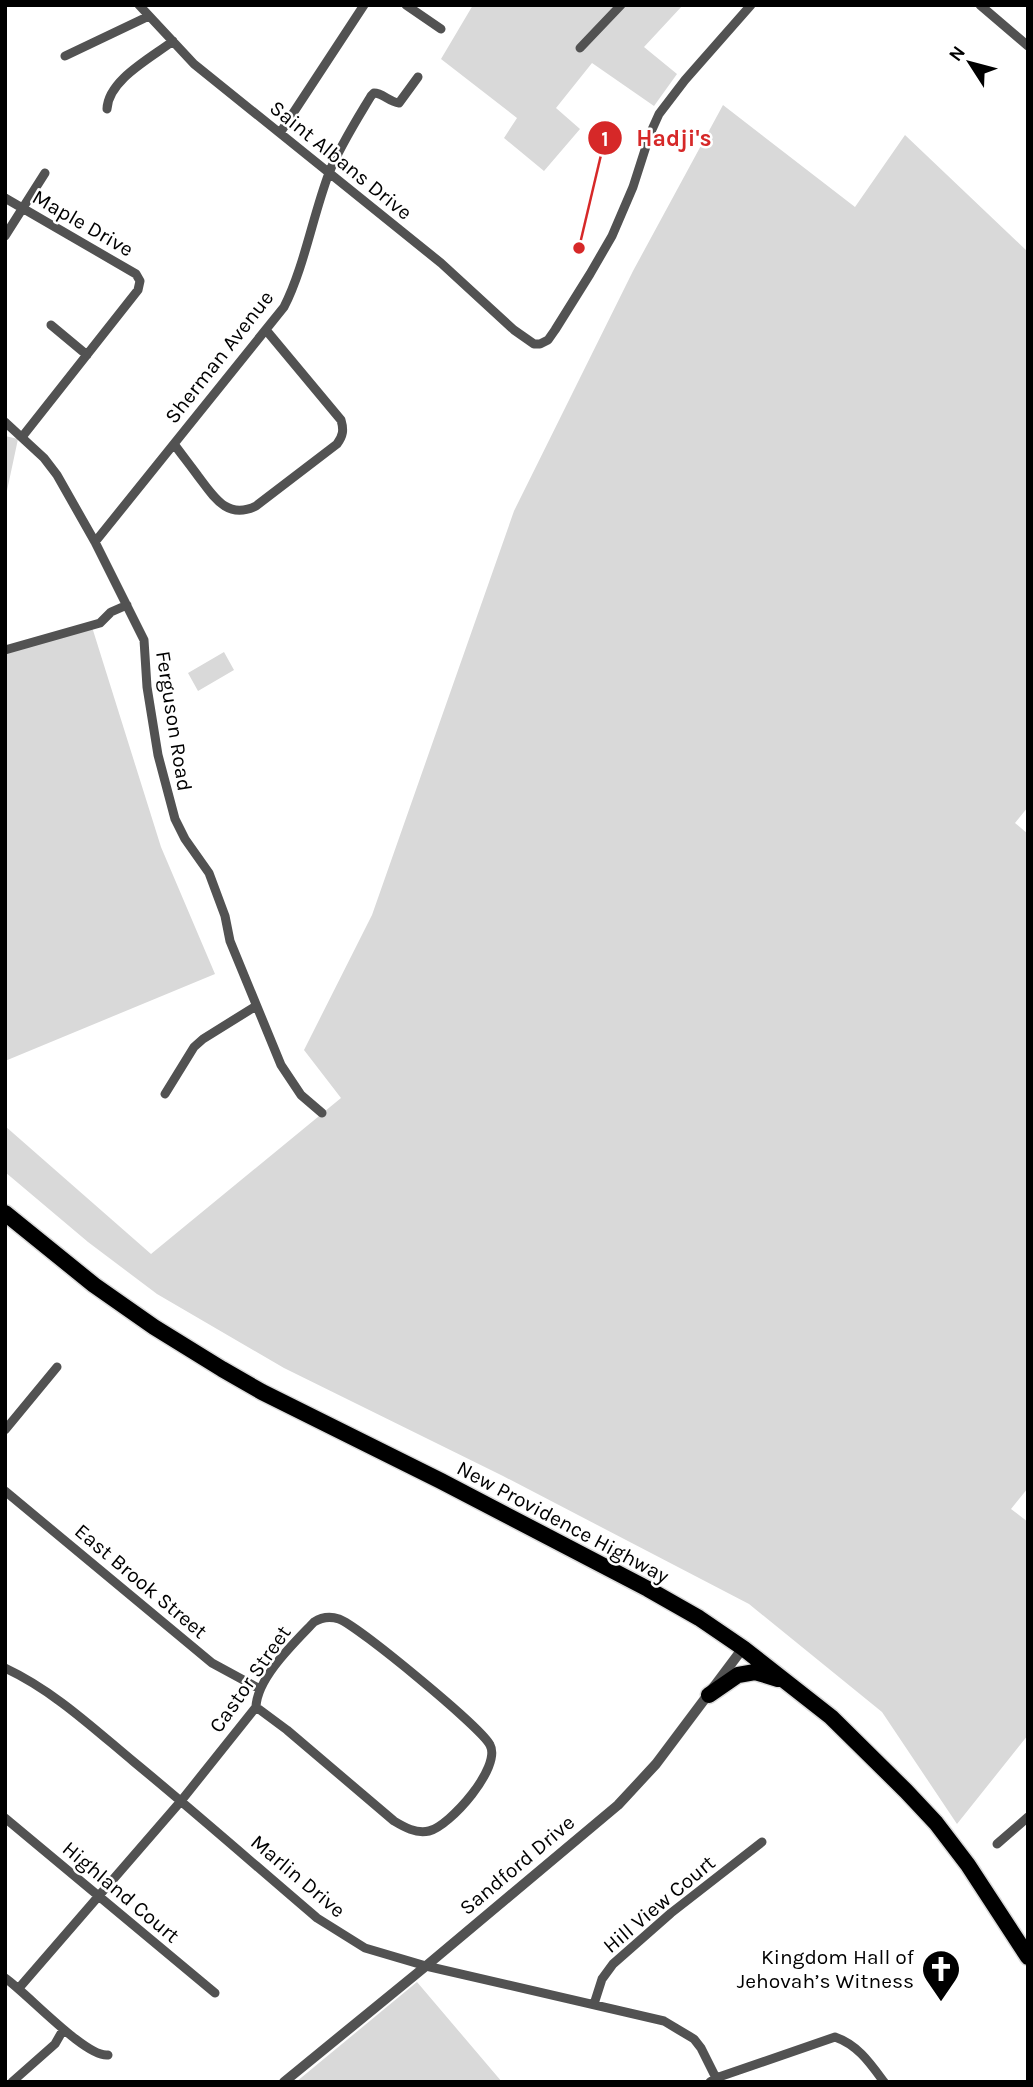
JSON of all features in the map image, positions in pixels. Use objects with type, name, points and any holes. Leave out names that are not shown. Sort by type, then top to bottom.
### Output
[{"type":"highway","name":"New Providence Highway","points":[[5,1213],[94,1285],[222,1369],[648,1589],[744,1648],[831,1717],[936,1823],[975,1875],[1028,1956]]},
{"type":"highway","points":[[709,1695],[738,1675],[755,1672],[787,1682]]},
{"type":"street","name":"Saint Albans Drive","points":[[139,5],[194,64],[441,263],[534,344],[548,340],[612,236],[659,114],[751,5]]},
{"type":"street","points":[[281,132],[364,5]]},
{"type":"street","points":[[406,5],[441,29]]},
{"type":"street","points":[[580,48],[621,5]]},
{"type":"street","points":[[981,6],[1028,46]]},
{"type":"street","points":[[65,56],[149,16]]},
{"type":"street","points":[[107,109],[107,100],[118,82],[173,41]]},
{"type":"street","name":"Sherman Avenue","points":[[96,542],[266,330],[287,300],[330,172],[371,96],[378,93],[393,103],[398,103],[418,77]]},
{"type":"street","points":[[5,236],[45,173]]},
{"type":"street","name":"Maple Drive","points":[[5,198],[136,274],[141,281],[138,290],[87,355]]},
{"type":"street","points":[[22,436],[87,355],[51,325]]},
{"type":"street","points":[[174,444],[218,502],[237,511],[256,506],[337,444],[344,428],[341,420],[266,330]]},
{"type":"street","name":"Ferguson Road","points":[[5,422],[44,458],[57,475],[96,542],[144,640],[147,687],[158,755],[175,818],[185,839],[209,873],[225,916],[230,941],[281,1065],[301,1095],[322,1113]]},
{"type":"street","points":[[5,650],[100,623],[111,612],[127,605]]},
{"type":"street","points":[[165,1094],[194,1047],[218,1028],[256,1006]]},
{"type":"street","points":[[5,1430],[57,1367]]},
{"type":"street","name":"East Brook Street","points":[[5,1490],[212,1663],[260,1689]]},
{"type":"street","name":"Castor Street","points":[[19,1988],[181,1801],[256,1707],[260,1689],[277,1664],[313,1622],[331,1616],[352,1625],[469,1722],[491,1746],[493,1755],[484,1778],[454,1815],[429,1831],[409,1830],[394,1821],[256,1707]]},
{"type":"street","name":"Sandford Drive","points":[[284,2082],[618,1805],[647,1774],[744,1648]]},
{"type":"street","name":"Marlin Drive","points":[[5,1668],[30,1680],[56,1698],[317,1918],[365,1948],[426,1966],[664,2021],[694,2039],[701,2048],[713,2080]]},
{"type":"street","points":[[997,1844],[1028,1817]]},
{"type":"street","name":"Highland Court","points":[[5,1818],[215,1993]]},
{"type":"street","name":"Hill View Court","points":[[594,2004],[603,1979],[613,1964],[671,1913],[762,1842]]},
{"type":"street","points":[[5,1978],[63,2030],[95,2053],[108,2055]]},
{"type":"street","points":[[12,2082],[55,2044],[63,2030]]},
{"type":"street","points":[[713,2080],[835,2037],[848,2041],[884,2082]]},
{"type":"shaded area","points":[[473,5],[683,5],[644,47],[677,74],[654,106],[592,63],[556,108],[580,129],[544,171],[504,138],[517,118],[441,59]]},
{"type":"shaded area","points":[[723,105],[855,207],[905,135],[1028,252],[1028,807],[1015,823],[1028,834],[1028,1488],[1011,1509],[1028,1522],[1028,1735],[957,1824],[882,1712],[749,1604],[503,1476],[284,1368],[157,1294],[88,1242],[5,1172],[5,1126],[151,1254],[341,1098],[304,1050],[372,915],[514,511],[633,271]]},
{"type":"shaded area","points":[[5,436],[18,439],[5,500]]},
{"type":"shaded area","points":[[92,627],[161,847],[215,974],[5,1061],[5,649]]},
{"type":"shaded area","points":[[224,652],[234,670],[198,691],[188,673]]},
{"type":"shaded area","points":[[417,1982],[502,2082],[296,2082]]},
{"type":"place","name":"Hadji's","points":[[579,248]]},
{"type":"place","name":"Kingdom Hall of Jehovah’s Witness","points":[[941,2003]]}]
